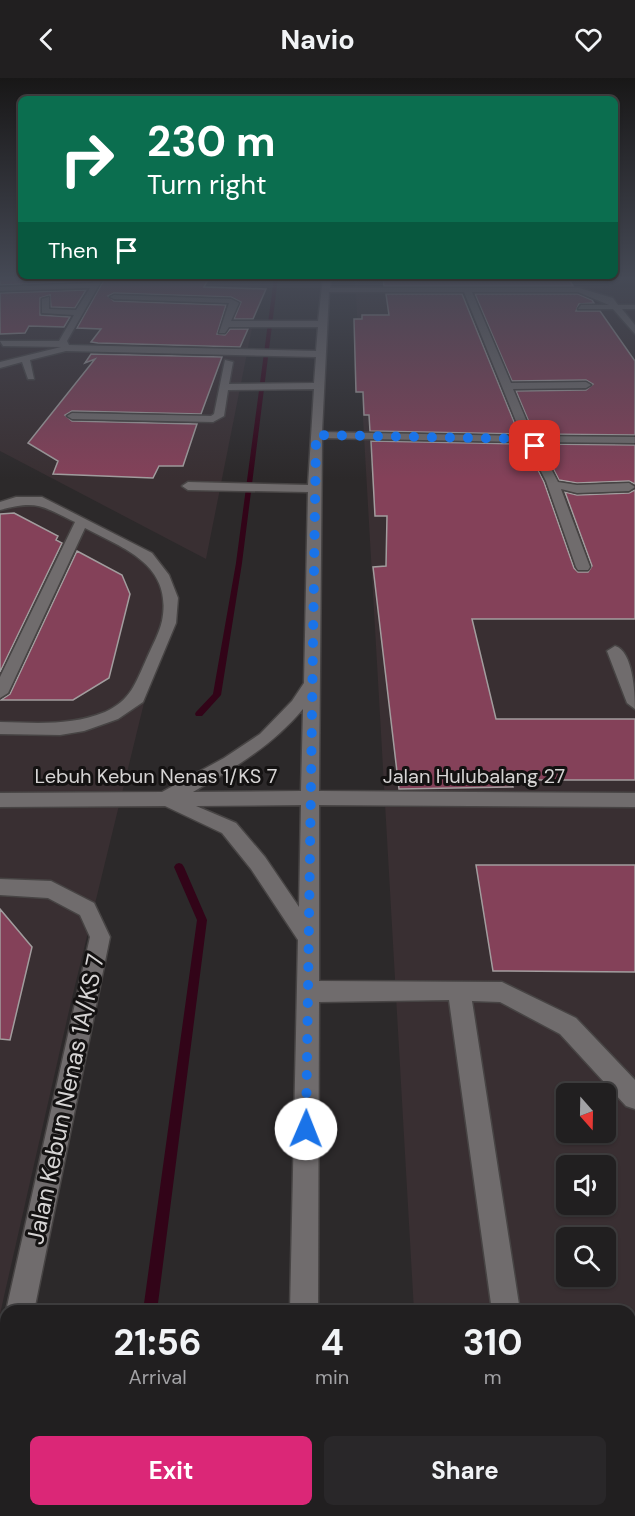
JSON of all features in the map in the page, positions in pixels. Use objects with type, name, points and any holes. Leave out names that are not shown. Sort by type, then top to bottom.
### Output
[{"type":"street","points":[[46,345],[321,354]]},
{"type":"street","points":[[304,1305],[314,489],[321,345]]},
{"type":"street","points":[[490,345],[529,439],[535,446],[552,484],[583,567]]},
{"type":"street","points":[[0,365],[64,346]]},
{"type":"street","points":[[25,358],[32,377]]},
{"type":"street","points":[[72,416],[213,418],[219,416],[228,362]]},
{"type":"street","points":[[507,386],[586,385]]},
{"type":"street","points":[[224,387],[318,386]]},
{"type":"street","points":[[316,435],[635,440]]},
{"type":"street","points":[[552,484],[577,489],[629,487]]},
{"type":"street","points":[[188,486],[314,489]]},
{"type":"street","points":[[0,506],[16,501],[38,500],[82,521],[147,556],[162,575],[171,598],[169,623],[137,699],[112,715],[84,725],[60,729],[0,728]]},
{"type":"street","points":[[0,693],[82,521]]},
{"type":"street","points":[[615,651],[635,703]]},
{"type":"street","points":[[172,799],[251,751],[296,711],[312,681]]},
{"type":"street","name":"Lebuh Kebun Nenas 1/KS 7","points":[[0,800],[312,798]]},
{"type":"street","name":"Jalan Hulubalang 27","points":[[312,798],[635,800]]},
{"type":"street","points":[[172,799],[229,828],[258,863],[309,939]]},
{"type":"street","name":"Jalan Kebun Nenas 1A/KS 7","points":[[0,887],[51,890],[87,909],[100,938],[21,1305]]},
{"type":"street","points":[[308,992],[459,990],[502,992],[568,1026],[635,1096]]},
{"type":"street","points":[[459,990],[505,1305]]},
{"type":"shaded area","points":[[0,345],[249,345],[206,559],[0,451]]},
{"type":"shaded area","points":[[359,345],[635,345],[635,1305],[414,1305]]},
{"type":"shaded area","points":[[35,503],[143,558],[159,578],[165,599],[164,621],[71,1002],[2,1305],[0,1305],[0,509],[8,505]]},
{"type":"building","points":[[173,345],[241,345],[240,347]]},
{"type":"building","points":[[355,345],[483,345],[519,434],[370,431],[369,415],[364,415],[363,392],[356,392]]},
{"type":"building","points":[[497,345],[624,345],[635,361],[635,435],[534,434],[516,391],[586,390],[593,384],[586,380],[512,381]]},
{"type":"building","points":[[91,354],[222,357],[201,414],[72,411],[65,415],[72,421],[197,424],[183,466],[159,466],[153,478],[53,474],[58,461],[28,443],[95,359],[85,363]]},
{"type":"building","points":[[371,441],[525,444],[544,482],[574,568],[578,572],[588,572],[592,566],[565,492],[577,495],[629,493],[635,490],[635,619],[472,619],[496,719],[635,719],[635,780],[511,780],[513,787],[399,789],[373,567],[386,566],[387,516],[375,516]]},
{"type":"building","points":[[541,444],[635,445],[635,484],[629,481],[577,483],[559,480]]},
{"type":"building","points":[[14,513],[58,536],[56,540],[62,543],[0,672],[0,514]]},
{"type":"building","points":[[77,551],[122,575],[130,594],[109,678],[73,700],[1,700],[10,694]]},
{"type":"building","points":[[476,865],[635,865],[635,972],[493,971]]},
{"type":"building","points":[[0,909],[32,947],[10,1040],[0,1039]]},
{"type":"waterway","points":[[199,714],[217,695],[239,563],[267,345]]},
{"type":"waterway","points":[[151,1305],[202,920],[179,867]]},
{"type":"route","points":[[306,1129],[316,435],[529,439],[535,446]]}]
